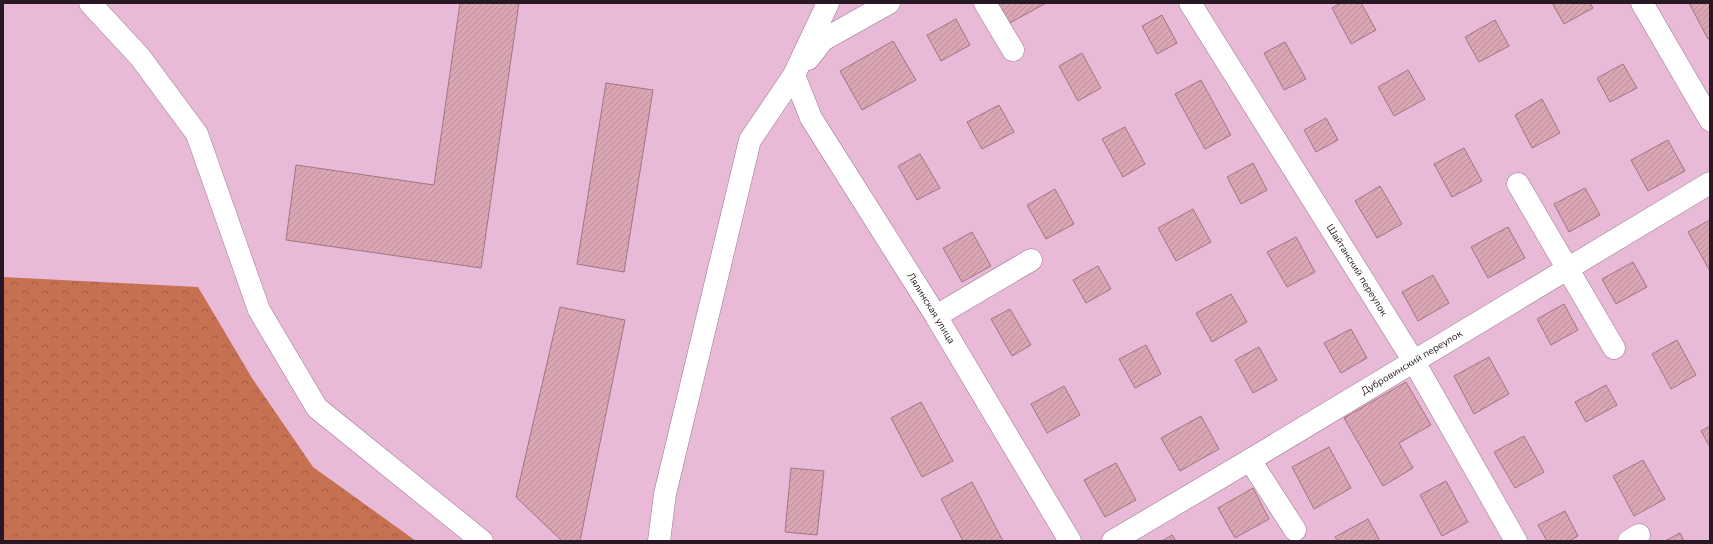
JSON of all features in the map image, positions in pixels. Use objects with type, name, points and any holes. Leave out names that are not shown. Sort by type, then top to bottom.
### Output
[{"type":"street","points":[[90,3],[140,57],[198,134],[259,310],[317,408],[482,541]]},
{"type":"street","points":[[794,75],[828,3]]},
{"type":"street","points":[[659,541],[665,494],[750,140],[794,75],[823,40],[889,3]]},
{"type":"street","points":[[985,3],[1013,50]]},
{"type":"street","name":"Шайтанский переулок","points":[[1190,3],[1413,360],[1516,541]]},
{"type":"street","points":[[1642,3],[1710,120]]},
{"type":"street","name":"Лялинская улица","points":[[794,75],[811,118],[936,316],[1070,541]]},
{"type":"street","name":"Дубровинский переулок","points":[[1112,541],[1250,460],[1413,360],[1710,183]]},
{"type":"street","points":[[1518,184],[1614,348]]},
{"type":"street","points":[[936,316],[1031,260]]},
{"type":"street","points":[[1250,460],[1295,530]]},
{"type":"green space","points":[[3,277],[198,287],[252,378],[313,467],[416,541],[3,541]]},
{"type":"building","points":[[460,3],[519,3],[481,268],[286,240],[296,165],[434,185]]},
{"type":"building","points":[[997,3],[1046,3],[1008,24]]},
{"type":"building","points":[[1341,3],[1361,3],[1376,30],[1351,44],[1332,8]]},
{"type":"building","points":[[1552,3],[1590,3],[1593,8],[1564,24]]},
{"type":"building","points":[[1689,3],[1710,3],[1710,38],[1708,39]]},
{"type":"building","points":[[1162,15],[1177,43],[1157,54],[1142,26]]},
{"type":"building","points":[[956,19],[970,45],[941,61],[927,35]]},
{"type":"building","points":[[1495,20],[1509,46],[1479,62],[1465,37]]},
{"type":"building","points":[[893,41],[916,80],[862,110],[840,71]]},
{"type":"building","points":[[1285,42],[1306,79],[1284,90],[1264,53]]},
{"type":"building","points":[[1082,53],[1101,88],[1078,101],[1059,66]]},
{"type":"building","points":[[1623,64],[1637,88],[1610,102],[1597,78]]},
{"type":"building","points":[[1408,70],[1425,99],[1394,116],[1378,87]]},
{"type":"building","points":[[1201,80],[1231,135],[1205,149],[1175,94]]},
{"type":"building","points":[[606,83],[653,90],[624,272],[577,264]]},
{"type":"building","points":[[1542,99],[1560,133],[1532,148],[1515,115]]},
{"type":"building","points":[[999,105],[1014,132],[982,149],[967,122]]},
{"type":"building","points":[[1326,118],[1338,140],[1316,152],[1304,130]]},
{"type":"building","points":[[1125,127],[1145,164],[1123,177],[1102,139]]},
{"type":"building","points":[[1668,140],[1685,171],[1648,191],[1631,160]]},
{"type":"building","points":[[1464,148],[1482,181],[1452,197],[1434,164]]},
{"type":"building","points":[[920,154],[940,188],[917,200],[898,166]]},
{"type":"building","points":[[1253,163],[1267,190],[1241,204],[1227,177]]},
{"type":"building","points":[[1380,186],[1402,224],[1377,238],[1355,201]]},
{"type":"building","points":[[1585,188],[1600,215],[1569,232],[1554,204]]},
{"type":"building","points":[[1055,189],[1074,224],[1046,239],[1027,205]]},
{"type":"building","points":[[1193,209],[1211,242],[1176,261],[1158,228]]},
{"type":"building","points":[[1710,220],[1710,271],[1688,232]]},
{"type":"building","points":[[1508,227],[1525,258],[1488,278],[1471,247]]},
{"type":"building","points":[[972,232],[991,266],[962,282],[943,248]]},
{"type":"building","points":[[1296,237],[1315,272],[1287,287],[1267,252]]},
{"type":"building","points":[[1633,262],[1647,287],[1616,304],[1602,279]]},
{"type":"building","points":[[1098,266],[1111,289],[1086,303],[1073,280]]},
{"type":"building","points":[[1433,275],[1449,303],[1418,321],[1402,292]]},
{"type":"building","points":[[1231,294],[1247,322],[1212,342],[1196,313]]},
{"type":"building","points":[[1564,304],[1578,330],[1551,345],[1537,319]]},
{"type":"building","points":[[560,307],[625,320],[580,541],[562,541],[516,497]]},
{"type":"building","points":[[1010,309],[1031,345],[1012,356],[991,319]]},
{"type":"building","points":[[1351,329],[1367,358],[1341,373],[1324,343]]},
{"type":"building","points":[[1677,340],[1696,375],[1671,389],[1652,354]]},
{"type":"building","points":[[1146,345],[1161,374],[1135,388],[1119,359]]},
{"type":"building","points":[[1259,347],[1277,380],[1253,393],[1235,360]]},
{"type":"building","points":[[1489,357],[1509,394],[1474,414],[1454,376]]},
{"type":"building","points":[[1406,382],[1431,425],[1399,443],[1413,468],[1383,486],[1344,418]]},
{"type":"building","points":[[1606,385],[1617,405],[1586,422],[1575,402]]},
{"type":"building","points":[[1064,386],[1080,415],[1047,433],[1031,404]]},
{"type":"building","points":[[921,402],[953,461],[922,477],[891,418]]},
{"type":"building","points":[[1201,416],[1219,449],[1180,471],[1161,438]]},
{"type":"building","points":[[1710,426],[1710,447],[1701,431]]},
{"type":"building","points":[[1524,436],[1544,472],[1515,488],[1494,452]]},
{"type":"building","points":[[1329,447],[1351,488],[1314,509],[1292,467]]},
{"type":"building","points":[[1643,460],[1665,499],[1634,516],[1613,476]]},
{"type":"building","points":[[1116,463],[1136,500],[1105,517],[1084,480]]},
{"type":"building","points":[[791,468],[824,471],[817,535],[785,532]]},
{"type":"building","points":[[1446,481],[1468,522],[1442,536],[1420,495]]},
{"type":"building","points":[[972,482],[1003,541],[963,541],[941,499]]},
{"type":"building","points":[[1253,488],[1269,519],[1235,538],[1218,508]]},
{"type":"building","points":[[1565,511],[1578,536],[1569,541],[1547,541],[1538,525]]},
{"type":"building","points":[[1368,519],[1380,541],[1338,541],[1335,537]]},
{"type":"building","points":[[1680,533],[1684,541],[1665,541]]},
{"type":"building","points":[[1172,535],[1176,541],[1162,541]]}]
